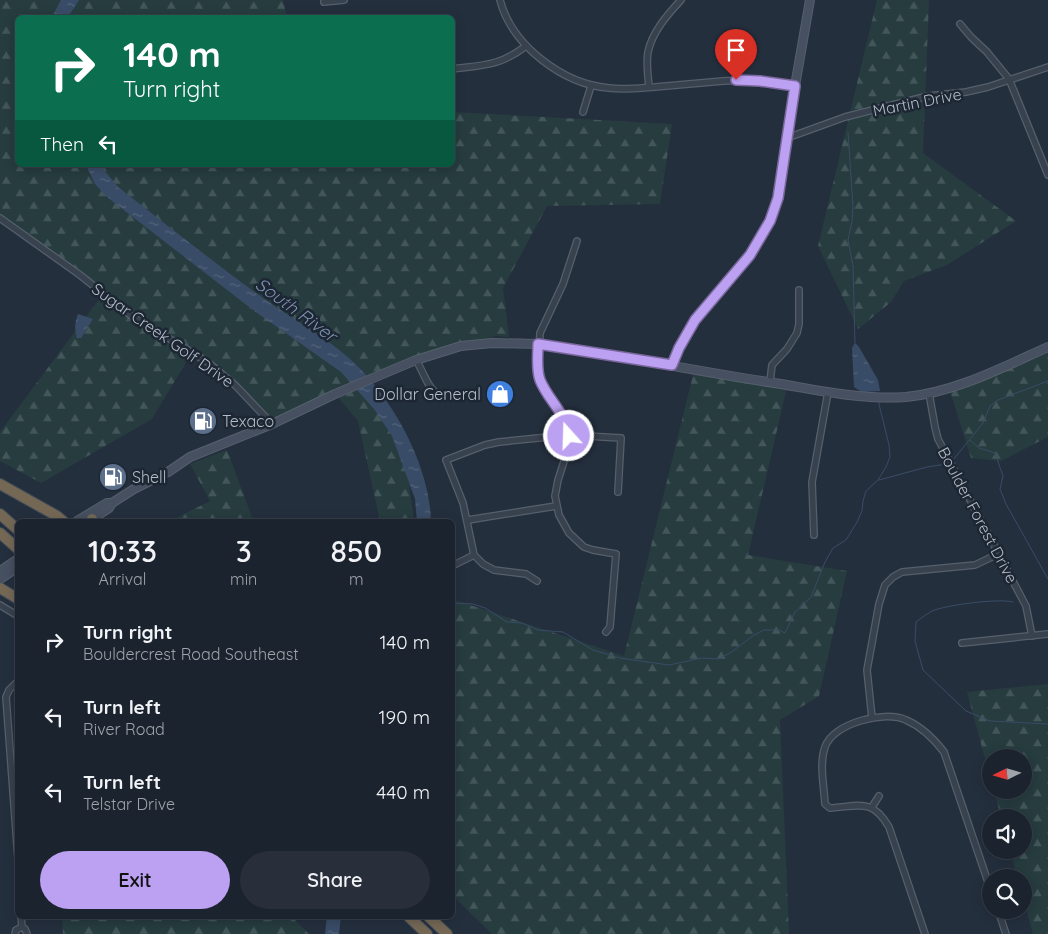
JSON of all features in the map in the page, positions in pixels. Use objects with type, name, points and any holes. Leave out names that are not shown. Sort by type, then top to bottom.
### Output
[{"type":"highway","points":[[0,484],[61,519]]},
{"type":"highway","points":[[0,514],[15,527]]},
{"type":"highway","points":[[0,533],[15,546]]},
{"type":"highway","points":[[0,588],[15,597]]},
{"type":"highway","points":[[411,919],[427,934]]},
{"type":"highway","points":[[431,919],[447,934]]},
{"type":"street","points":[[324,2],[344,0]]},
{"type":"street","points":[[500,0],[509,23],[526,46],[543,62],[591,86],[610,89],[747,80],[795,86]]},
{"type":"street","points":[[649,87],[648,53],[652,40],[660,26],[681,0]]},
{"type":"street","points":[[672,365],[679,348],[695,320],[735,276],[761,239],[770,221],[778,198],[810,0]]},
{"type":"street","points":[[960,24],[971,38],[987,52],[1009,79],[1048,175]]},
{"type":"street","points":[[455,69],[493,64],[512,56],[526,46]]},
{"type":"street","name":"Martin Drive","points":[[787,138],[845,117],[928,96],[966,92],[988,87],[1048,68]]},
{"type":"street","points":[[583,112],[591,86]]},
{"type":"street","name":"Sugar Creek Golf Drive","points":[[0,218],[80,274],[129,314],[209,363],[235,385],[272,424]]},
{"type":"street","points":[[577,241],[563,284],[540,333],[538,372],[546,392],[568,425],[569,446],[555,496],[556,506],[563,524],[576,541],[593,550],[616,554],[610,627],[606,632]]},
{"type":"street","points":[[770,382],[772,365],[787,349],[797,333],[799,324],[799,290]]},
{"type":"street","points":[[80,519],[107,503],[112,503],[134,489],[168,472],[190,457],[272,424],[335,394],[416,360],[461,346],[492,343],[538,344],[828,392],[873,397],[906,397],[956,386],[1048,346]]},
{"type":"street","points":[[416,360],[430,388],[438,396],[462,396]]},
{"type":"street","points":[[814,535],[812,482],[828,392]]},
{"type":"street","name":"Boulder Forest Drive","points":[[929,393],[934,427],[938,439],[1026,606],[1032,636]]},
{"type":"street","points":[[537,581],[526,574],[494,570],[483,564],[474,555],[468,520],[459,490],[446,460],[485,445],[569,436],[622,438],[618,492]]},
{"type":"street","points":[[93,519],[110,508],[112,503]]},
{"type":"street","points":[[468,520],[556,506]]},
{"type":"street","points":[[872,718],[867,670],[879,604],[885,585],[902,572],[974,564],[998,554]]},
{"type":"street","points":[[455,564],[474,555]]},
{"type":"street","points":[[0,579],[3,571],[15,561]]},
{"type":"street","points":[[0,605],[15,614]]},
{"type":"street","points":[[962,643],[1048,634]]},
{"type":"street","points":[[15,684],[9,690],[6,697],[15,818]]},
{"type":"street","points":[[925,934],[889,827],[883,816],[872,807],[826,808],[822,762],[825,746],[834,733],[861,720],[893,716],[904,719],[935,740],[944,752],[984,869]]},
{"type":"street","points":[[872,807],[879,796]]},
{"type":"street","points":[[21,919],[22,927]]},
{"type":"street","points":[[1001,919],[1006,934]]},
{"type":"street","points":[[15,934],[16,930],[22,927]]},
{"type":"street","points":[[22,927],[27,930],[27,934]]},
{"type":"green space","points":[[0,0],[283,0],[287,15],[15,15],[15,167],[455,167],[455,112],[672,124],[660,204],[547,206],[503,288],[509,337],[496,336],[369,378],[402,432],[414,519],[380,519],[358,421],[338,397],[276,424],[195,347],[152,419],[41,483],[0,461],[0,432],[103,294],[0,218]]},
{"type":"green space","points":[[877,0],[929,0],[923,153],[1016,221],[947,265],[904,281],[891,302],[858,329],[818,246]]},
{"type":"green space","points":[[1048,351],[1048,437],[1001,461],[971,458],[950,391],[976,383]]},
{"type":"green space","points":[[694,371],[787,387],[748,555],[847,571],[819,696],[780,720],[789,934],[492,934],[455,898],[455,600],[624,656]]},
{"type":"green space","points":[[227,450],[252,517],[260,519],[174,519],[210,501],[190,464]]},
{"type":"green space","points":[[1048,684],[1048,934],[1033,934],[1029,919],[1032,919],[1032,869],[1015,869],[1012,859],[1032,859],[1032,809],[999,809],[996,799],[1032,799],[1032,749],[982,749],[967,692]]},
{"type":"green space","points":[[62,919],[294,919],[309,934],[63,934]]},
{"type":"water","points":[[61,0],[79,0],[69,15],[53,15]]},
{"type":"water","name":"South River","points":[[87,167],[102,167],[118,187],[226,271],[331,343],[355,364],[377,388],[405,431],[419,462],[424,479],[431,511],[430,519],[417,519],[415,499],[392,436],[374,409],[341,372],[253,310],[107,197],[95,184]]},
{"type":"water","points":[[78,314],[93,319],[81,338],[77,338],[75,332]]},
{"type":"water","points":[[855,343],[878,380],[880,391],[862,392],[854,387],[852,348]]},
{"type":"water","points":[[327,919],[341,919],[339,934],[325,934]]},
{"type":"waterway","points":[[848,132],[853,207],[848,240],[853,266],[855,343]]},
{"type":"waterway","points":[[953,460],[983,423],[990,406],[998,400],[1048,381]]},
{"type":"waterway","points":[[455,603],[473,604],[485,608],[507,622],[522,623],[538,630],[563,632],[593,650],[620,658],[669,665],[702,658],[718,659],[764,630],[779,630],[785,633],[795,612],[811,597],[825,562],[833,548],[846,540],[857,522],[862,511],[866,491],[878,480],[890,457],[878,400]]},
{"type":"waterway","points":[[970,440],[979,448],[995,453],[1003,476],[1000,489],[1006,504],[1048,579]]},
{"type":"waterway","points":[[879,480],[946,464]]},
{"type":"waterway","points":[[1013,602],[985,602],[949,606],[932,611],[916,622],[915,641],[923,670],[966,711],[990,721],[1048,724]]},
{"type":"place","name":"Dollar General","points":[[500,394]]},
{"type":"place","name":"Texaco","points":[[203,421]]},
{"type":"place","name":"Shell","points":[[113,477]]},
{"type":"route","points":[[569,436],[568,425],[540,380],[538,372],[538,344],[672,365],[679,348],[695,320],[735,276],[761,239],[770,221],[778,198],[795,86],[736,80]]}]
